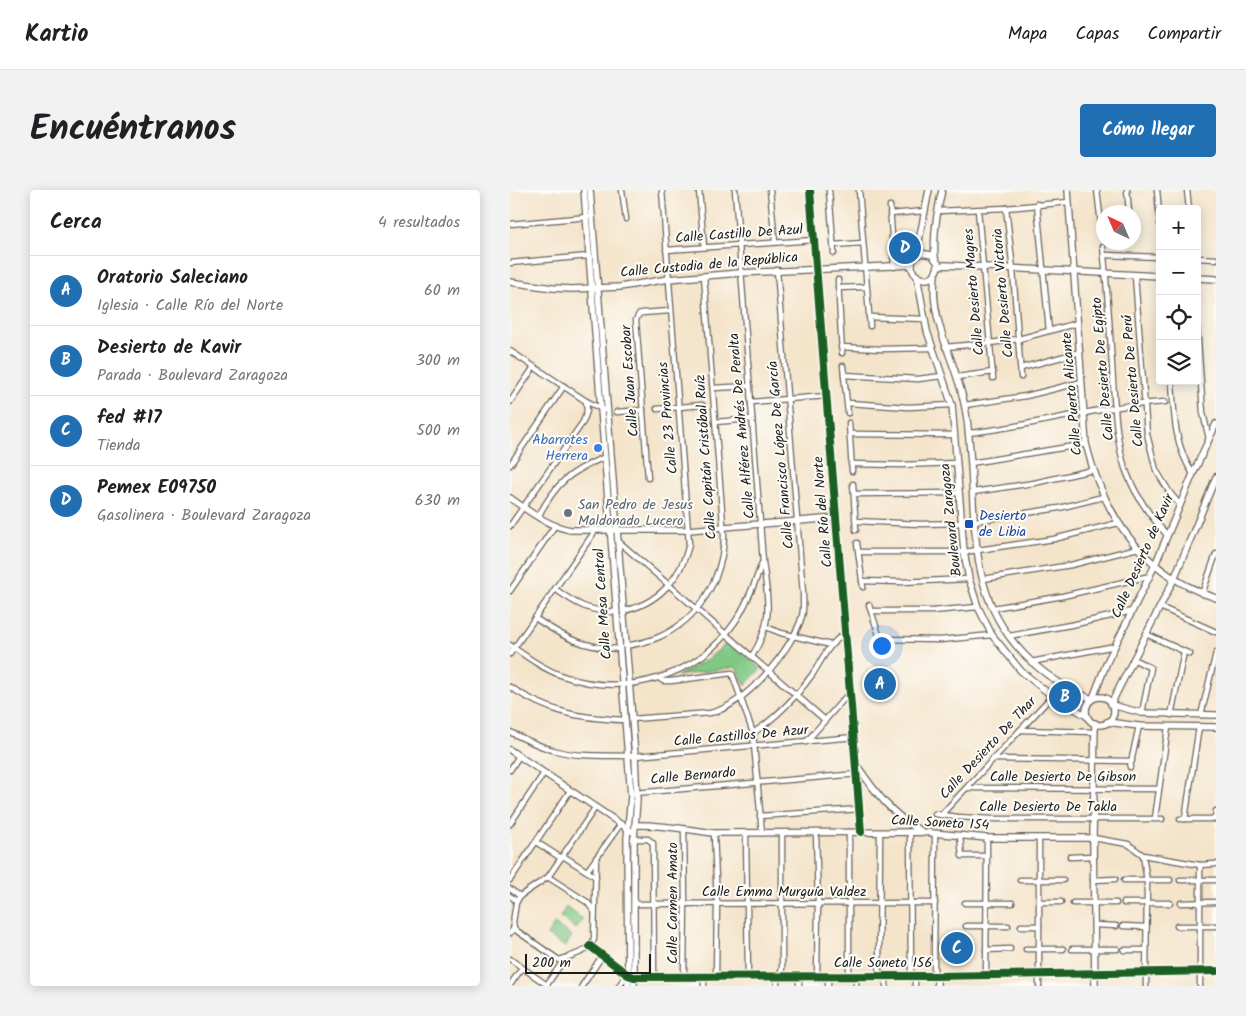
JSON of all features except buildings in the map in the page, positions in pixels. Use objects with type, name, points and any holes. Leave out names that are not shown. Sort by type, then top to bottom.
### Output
[{"type":"main road","name":"Calle Mesa Central","points":[[584,190],[589,217],[620,611],[630,684],[635,825],[632,836],[630,975],[634,986]]},
{"type":"main road","name":"Calle Mesa Central","points":[[590,190],[589,256],[595,288]]},
{"type":"main road","name":"Calle Río del Norte","points":[[810,190],[862,832]]},
{"type":"main road","points":[[929,190],[917,248],[912,262],[913,271],[916,276],[928,279],[935,275],[938,266],[934,242],[942,190]]},
{"type":"main road","name":"Calle Puerto Alicante","points":[[1068,190],[1086,444],[1093,470],[1103,497],[1118,523],[1155,566],[1202,594],[1216,598]]},
{"type":"main road","points":[[912,262],[917,255],[924,252],[935,257]]},
{"type":"main road","name":"Calle Custodia de la República","points":[[510,282],[553,288],[595,288],[668,279],[777,270],[894,267],[912,262]]},
{"type":"main road","points":[[938,266],[1156,276]]},
{"type":"main road","name":"Boulevard Zaragoza","points":[[935,275],[933,290],[941,335],[957,376],[965,405],[982,579],[993,608],[1009,636],[1031,662],[1057,683],[1093,699]]},
{"type":"main road","name":"Boulevard Zaragoza","points":[[916,276],[931,348],[952,405],[964,552],[978,607],[992,635],[1021,671],[1052,696],[1087,716]]},
{"type":"main road","points":[[1201,278],[1216,279]]},
{"type":"main road","name":"Calle Mesa Central","points":[[604,410],[605,457],[614,531],[617,540],[620,611],[619,648],[625,720],[632,756]]},
{"type":"main road","name":"Calle Desierto de Kavir","points":[[1093,699],[1100,678],[1155,566],[1216,424]]},
{"type":"main road","points":[[1107,722],[1112,716],[1112,704],[1174,579],[1216,477]]},
{"type":"main road","points":[[510,498],[554,527],[570,530],[688,530],[836,518]]},
{"type":"main road","points":[[1216,714],[1172,715],[1142,713],[1112,704],[1105,698],[1097,697],[1087,705],[1087,716],[1099,724],[1107,722],[1139,726],[1216,727]]},
{"type":"main road","points":[[1094,986],[1093,819],[1095,723]]},
{"type":"main road","points":[[510,750],[628,829],[632,836]]},
{"type":"main road","points":[[857,766],[887,806],[922,832]]},
{"type":"main road","name":"Calle Mesa Central","points":[[628,829],[634,793]]},
{"type":"main road","name":"Calle Soneto 154","points":[[635,825],[662,825],[684,830],[746,834],[922,832],[987,838],[1093,838]]},
{"type":"main road","name":"Calle Mesa Central","points":[[628,986],[634,904],[632,836]]},
{"type":"main road","name":"Calle Soneto 156","points":[[630,975],[654,977],[936,976],[1216,971]]},
{"type":"main road","points":[[936,976],[937,986]]},
{"type":"street","points":[[622,190],[626,219]]},
{"type":"street","name":"Calle 23 Provincias","points":[[555,589],[572,601],[589,609],[602,612],[633,609],[652,600],[670,584],[684,560],[689,544],[662,190]]},
{"type":"street","points":[[699,190],[704,248]]},
{"type":"street","name":"Calle Alférez Andrés De Peralta","points":[[735,190],[763,562],[768,598],[766,627],[759,645],[752,656]]},
{"type":"street","points":[[770,190],[775,242]]},
{"type":"street","points":[[829,190],[834,253]]},
{"type":"street","points":[[858,190],[870,326]]},
{"type":"street","points":[[1097,190],[1099,205]]},
{"type":"street","points":[[1127,190],[1128,205]]},
{"type":"street","points":[[1157,190],[1158,205]]},
{"type":"street","points":[[1188,190],[1189,205]]},
{"type":"street","points":[[938,211],[978,210],[1069,202]]},
{"type":"street","points":[[1037,204],[1049,331]]},
{"type":"street","points":[[890,206],[894,267]]},
{"type":"street","name":"Calle Desierto Victoria","points":[[1006,208],[1021,377]]},
{"type":"street","name":"Calle Desierto Magres","points":[[978,210],[994,378]]},
{"type":"street","points":[[890,214],[924,211]]},
{"type":"street","points":[[510,224],[589,217]]},
{"type":"street","name":"Calle Castillo De Azul","points":[[666,250],[814,240]]},
{"type":"street","points":[[833,245],[863,243]]},
{"type":"street","name":"Calle Desierto De Egipto","points":[[1103,250],[1115,408],[1118,435],[1125,467],[1136,494],[1149,516],[1167,535]]},
{"type":"street","points":[[1104,255],[1156,257]]},
{"type":"street","points":[[510,262],[589,256]]},
{"type":"street","points":[[1201,258],[1216,259]]},
{"type":"street","name":"Calle Francisco López De García","points":[[632,719],[717,712],[741,698],[769,670],[794,636],[803,614],[804,604],[777,270]]},
{"type":"street","name":"Calle Capitán Cristóbal Ruíz","points":[[625,646],[659,637],[682,623],[697,608],[713,583],[720,566],[724,546],[704,276]]},
{"type":"street","name":"Calle Desierto De Perú","points":[[1135,276],[1147,434],[1156,470],[1180,506]]},
{"type":"street","points":[[838,280],[842,353]]},
{"type":"street","points":[[838,288],[866,287]]},
{"type":"street","name":"Calle Juan Escobar","points":[[648,478],[637,316],[642,313],[670,311]]},
{"type":"street","points":[[869,318],[924,319]]},
{"type":"street","points":[[945,347],[1019,339],[1078,323]]},
{"type":"street","points":[[1198,340],[1203,413],[1209,439]]},
{"type":"street","points":[[841,346],[881,349],[931,348]]},
{"type":"street","points":[[510,350],[586,401],[604,410]]},
{"type":"street","points":[[1021,368],[1080,352]]},
{"type":"street","points":[[843,366],[848,413]]},
{"type":"street","points":[[510,402],[534,367]]},
{"type":"street","name":"Calle Desierto Magres","points":[[957,376],[993,372]]},
{"type":"street","points":[[844,375],[918,379],[942,376]]},
{"type":"street","points":[[965,405],[1026,396],[1082,382]]},
{"type":"street","points":[[1172,385],[1175,428],[1185,462],[1193,474]]},
{"type":"street","points":[[510,465],[564,386]]},
{"type":"street","points":[[713,388],[750,386]]},
{"type":"street","points":[[751,402],[826,396]]},
{"type":"street","points":[[510,526],[583,422],[586,401]]},
{"type":"street","points":[[968,433],[1046,422],[1084,412],[1165,402]]},
{"type":"street","points":[[848,403],[908,407],[952,405]]},
{"type":"street","points":[[657,409],[702,405]]},
{"type":"street","points":[[617,412],[643,410]]},
{"type":"street","points":[[715,422],[752,418]]},
{"type":"street","points":[[849,423],[852,471]]},
{"type":"street","points":[[850,434],[954,435]]},
{"type":"street","points":[[970,464],[1086,444]]},
{"type":"street","points":[[538,517],[546,502],[562,481],[580,469],[605,457]]},
{"type":"street","points":[[852,464],[957,463]]},
{"type":"street","points":[[973,492],[1034,483],[1093,470]]},
{"type":"street","points":[[853,484],[856,530]]},
{"type":"street","points":[[854,494],[959,493]]},
{"type":"street","points":[[975,521],[1059,508],[1103,497]]},
{"type":"street","points":[[856,522],[962,523]]},
{"type":"street","points":[[859,552],[964,552],[1054,539],[1118,523]]},
{"type":"street","points":[[510,591],[554,527]]},
{"type":"street","points":[[510,654],[512,647],[555,589],[594,531]]},
{"type":"street","points":[[617,540],[825,720]]},
{"type":"street","points":[[857,543],[863,584],[970,579]]},
{"type":"street","points":[[982,579],[1071,565],[1138,548]]},
{"type":"street","points":[[1202,594],[1216,554]]},
{"type":"street","points":[[512,647],[535,662],[561,675],[595,684],[630,684],[659,678],[690,663],[726,634],[743,609],[763,562]]},
{"type":"street","points":[[993,608],[1063,596],[1150,576]]},
{"type":"street","points":[[869,605],[884,647]]},
{"type":"street","points":[[871,611],[932,611],[978,607]]},
{"type":"street","points":[[1160,607],[1216,632]]},
{"type":"street","points":[[1009,636],[1076,624],[1132,611]]},
{"type":"street","points":[[534,618],[566,638],[580,644],[593,647],[619,648]]},
{"type":"street","points":[[766,627],[831,645]]},
{"type":"street","points":[[753,733],[776,716],[797,695],[831,645],[846,632]]},
{"type":"street","points":[[1146,634],[1190,654]]},
{"type":"street","points":[[881,639],[940,640],[992,635]]},
{"type":"street","points":[[1031,662],[1115,646]]},
{"type":"street","points":[[1172,715],[1184,652]]},
{"type":"street","points":[[1201,715],[1216,653]]},
{"type":"street","points":[[1134,659],[1152,668],[1142,713]]},
{"type":"street","points":[[659,678],[663,681],[671,681],[732,673],[753,733],[762,834]]},
{"type":"street","points":[[510,687],[539,704],[561,713],[595,719],[625,720]]},
{"type":"street","points":[[806,742],[850,692]]},
{"type":"street","name":"Calle Desierto De Thar","points":[[942,815],[1052,696]]},
{"type":"street","points":[[994,759],[1094,760],[1131,764],[1139,726]]},
{"type":"street","points":[[1156,818],[1168,727]]},
{"type":"street","points":[[1199,727],[1182,819],[1215,819],[1216,811]]},
{"type":"street","points":[[1020,730],[1095,732]]},
{"type":"street","name":"Calle Castillos De Azur","points":[[510,732],[536,744],[566,753],[605,756],[632,756],[854,737]]},
{"type":"street","points":[[510,770],[519,756]]},
{"type":"street","points":[[510,824],[544,773]]},
{"type":"street","name":"Calle Bernardo","points":[[634,793],[858,774]]},
{"type":"street","name":"Calle Desierto De Gibson","points":[[967,788],[1159,789]]},
{"type":"street","points":[[510,880],[570,791]]},
{"type":"street","points":[[595,808],[548,877],[520,896],[517,901],[513,922],[514,928],[517,932],[559,960],[586,950],[594,939],[596,858]]},
{"type":"street","points":[[760,816],[860,809]]},
{"type":"street","name":"Calle Desierto De Takla","points":[[935,814],[991,819],[1162,819]]},
{"type":"street","points":[[587,871],[620,825]]},
{"type":"street","name":"Calle Carmen Amato","points":[[684,830],[684,976]]},
{"type":"street","points":[[848,832],[848,975]]},
{"type":"street","points":[[880,832],[880,903],[883,975],[886,986]]},
{"type":"street","points":[[910,832],[913,976],[915,986]]},
{"type":"street","points":[[714,833],[717,903],[716,976]]},
{"type":"street","points":[[777,986],[782,969],[782,833]]},
{"type":"street","points":[[816,833],[818,903],[817,976]]},
{"type":"street","points":[[746,834],[748,976]]},
{"type":"street","points":[[935,834],[936,976]]},
{"type":"street","points":[[632,836],[648,839],[653,843],[654,977]]},
{"type":"street","points":[[960,836],[962,856],[987,856]]},
{"type":"street","points":[[986,975],[987,838]]},
{"type":"street","points":[[1039,838],[1040,986]]},
{"type":"street","points":[[1093,838],[1128,844],[1143,855],[1200,865],[1216,864]]},
{"type":"street","points":[[536,842],[596,877]]},
{"type":"street","points":[[1143,855],[1147,881],[1146,986]]},
{"type":"street","points":[[1070,856],[1093,856]]},
{"type":"street","points":[[1200,865],[1200,986]]},
{"type":"street","points":[[548,877],[587,902],[595,912]]},
{"type":"street","points":[[1020,880],[1063,880]]},
{"type":"street","points":[[1094,880],[1115,880]]},
{"type":"street","points":[[1124,880],[1170,880]]},
{"type":"street","points":[[1180,880],[1216,880]]},
{"type":"street","points":[[510,889],[520,896]]},
{"type":"street","points":[[510,896],[517,901]]},
{"type":"street","points":[[1039,902],[1061,902]]},
{"type":"street","points":[[1073,902],[1116,903]]},
{"type":"street","points":[[1124,903],[1170,902]]},
{"type":"street","points":[[1181,903],[1216,902]]},
{"type":"street","name":"Calle Emma Murguía Valdez","points":[[634,904],[934,903]]},
{"type":"street","points":[[965,903],[1012,903]]},
{"type":"street","points":[[1094,925],[1116,926]]},
{"type":"street","points":[[966,926],[1008,926]]},
{"type":"street","points":[[1021,926],[1039,926]]},
{"type":"street","points":[[1123,926],[1146,927]]},
{"type":"street","points":[[1177,926],[1216,926]]},
{"type":"street","points":[[510,933],[514,928]]},
{"type":"street","points":[[590,946],[630,975],[619,986]]},
{"type":"street","points":[[1026,950],[1063,949]]},
{"type":"street","points":[[1072,949],[1117,949]]},
{"type":"street","points":[[986,950],[1010,950]]},
{"type":"street","points":[[1124,950],[1146,950]]},
{"type":"street","points":[[582,986],[602,956]]},
{"type":"street","points":[[510,959],[546,985],[565,958]]},
{"type":"street","points":[[510,985],[522,968]]},
{"type":"street","points":[[856,975],[856,986]]},
{"type":"street","points":[[704,976],[704,986]]},
{"type":"street","points":[[799,976],[799,986]]},
{"type":"street","points":[[828,976],[828,986]]},
{"type":"green space","points":[[729,641],[761,669],[745,685],[736,667],[677,676],[707,660]]},
{"type":"green space","points":[[566,907],[583,919],[576,929],[560,917]]},
{"type":"green space","points":[[554,924],[572,936],[565,947],[547,935]]},
{"type":"cycle path","points":[[810,190],[861,832]]},
{"type":"cycle path","points":[[590,946],[628,975],[634,977],[934,976],[1216,971]]},
{"type":"place","name":"Pemex E09750","points":[[905,248]]},
{"type":"place","name":"Abarrotes Herrera","points":[[598,448]]},
{"type":"place","name":"San Pedro de Jesus Maldonado Lucero","points":[[568,513]]},
{"type":"place","name":"Desierto de Libia","points":[[969,524]]},
{"type":"place","name":"Oratorio Saleciano","points":[[880,684]]},
{"type":"place","name":"Desierto de Kavir","points":[[1065,697]]},
{"type":"place","name":"fed #17","points":[[957,948]]}]
